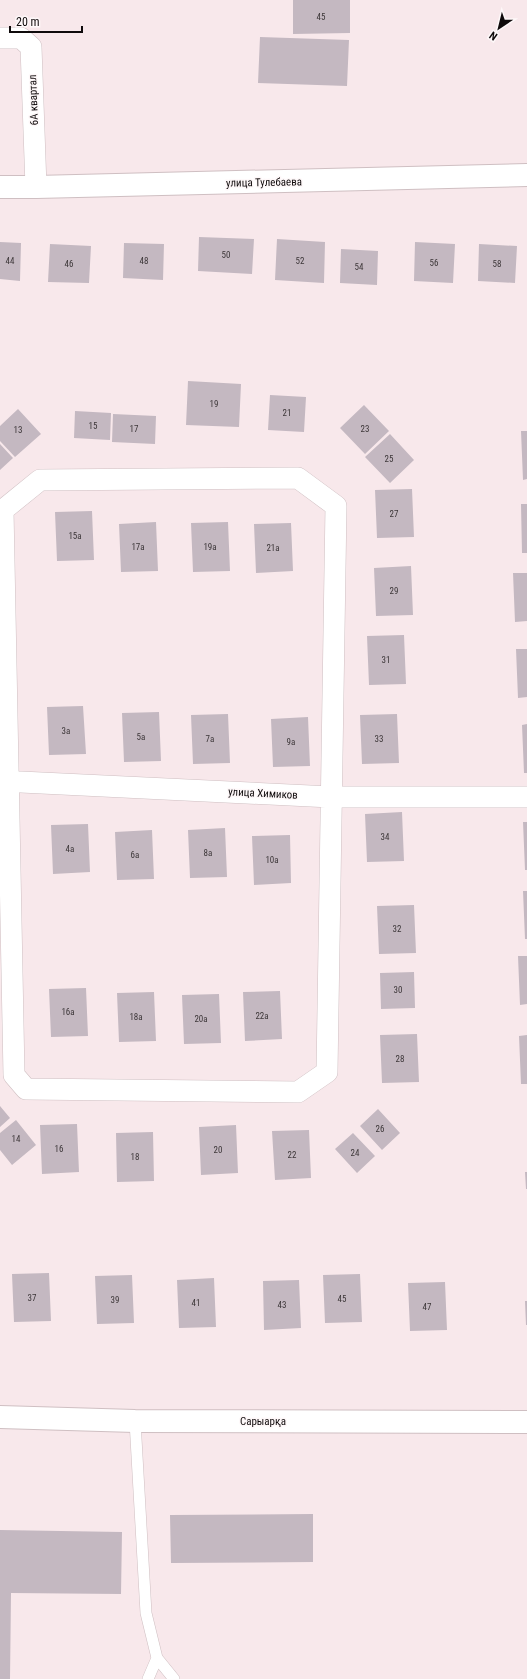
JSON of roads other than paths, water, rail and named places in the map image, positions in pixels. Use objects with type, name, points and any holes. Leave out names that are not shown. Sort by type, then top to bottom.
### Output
[{"type":"street","name":"6А квартал","points":[[0,38],[21,38],[31,47],[36,188]]},
{"type":"street","name":"улица Тулебаева","points":[[0,187],[36,188],[527,175]]},
{"type":"street","points":[[298,478],[336,506],[327,1072],[298,1092],[26,1089],[14,1075],[4,781],[3,510],[40,480],[298,478]]},
{"type":"street","name":"улица Химиков","points":[[4,781],[331,797],[527,797]]},
{"type":"street","name":"Сарыарқа","points":[[0,1417],[135,1421],[527,1422]]},
{"type":"lane","points":[[135,1421],[146,1613],[157,1658],[174,1679]]},
{"type":"lane","points":[[148,1679],[157,1658]]}]
